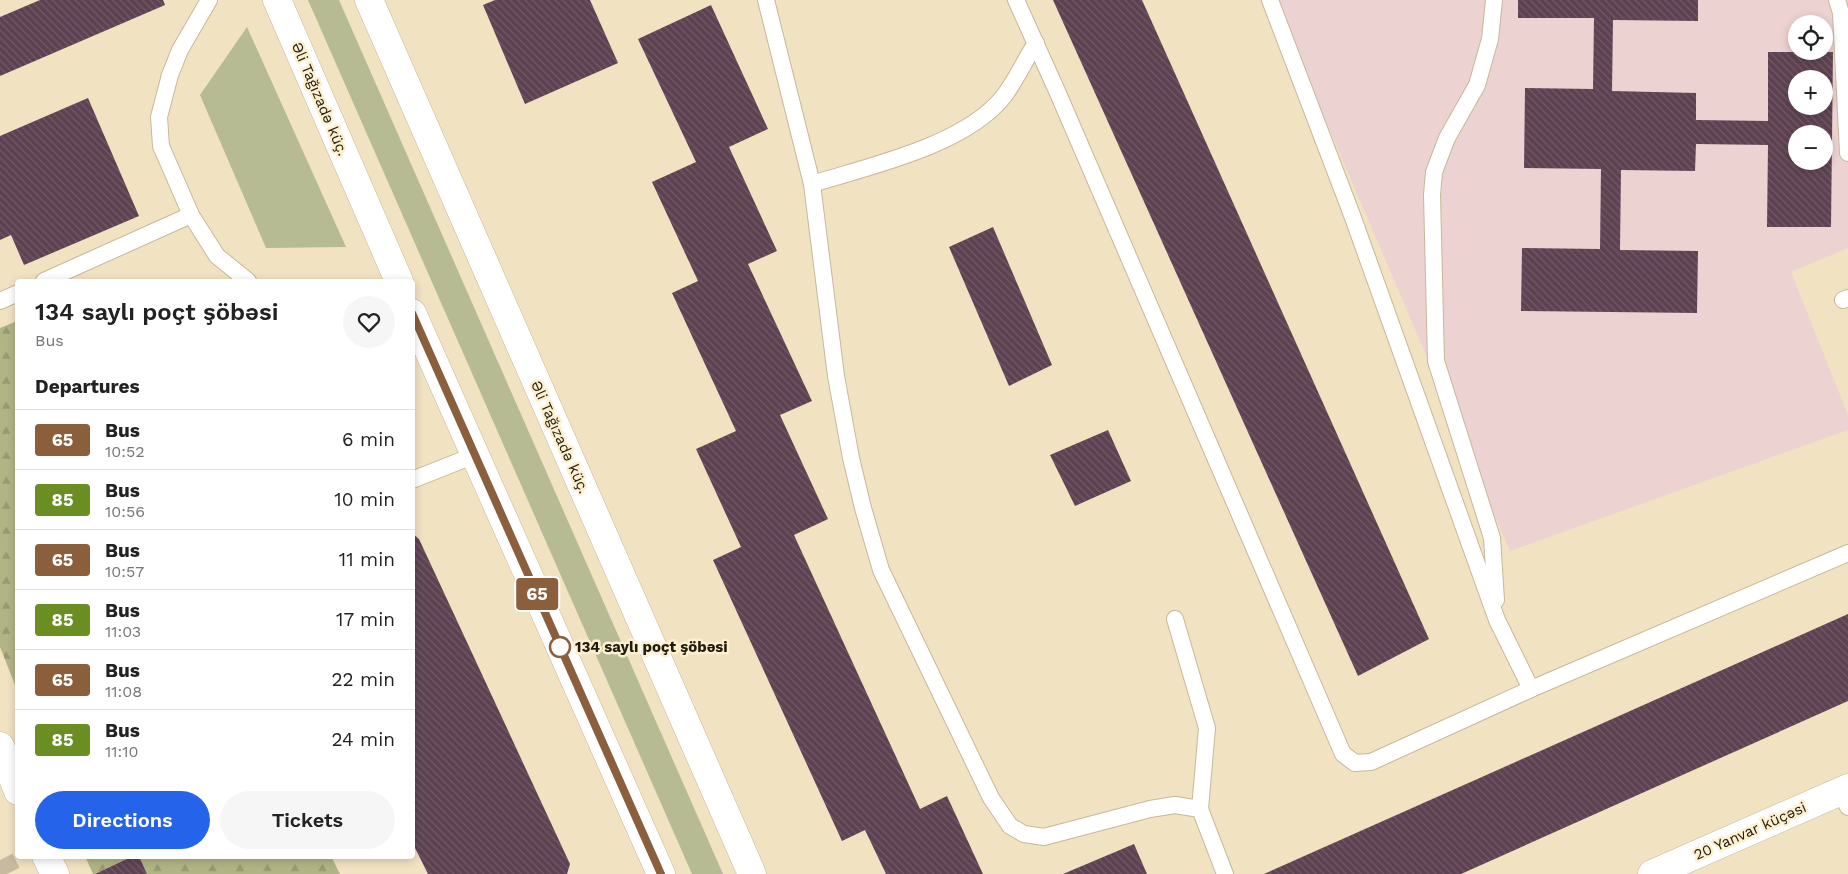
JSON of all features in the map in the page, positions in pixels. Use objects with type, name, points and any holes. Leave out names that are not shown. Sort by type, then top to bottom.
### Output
[{"type":"main road","name":"Əli Tağızadə küç.","points":[[277,0],[398,279]]},
{"type":"main road","name":"Əli Tağızadə küç.","points":[[369,0],[752,874]]},
{"type":"main road","points":[[415,320],[661,874]]},
{"type":"main road","points":[[0,746],[15,784]]},
{"type":"main road","points":[[0,764],[15,786]]},
{"type":"main road","name":"20 Yanvar küçəsi","points":[[1652,874],[1845,795]]},
{"type":"main road","points":[[48,859],[55,874]]},
{"type":"lane","points":[[209,0],[170,75],[159,117],[161,146],[191,215],[217,256],[246,279]]},
{"type":"lane","points":[[766,0],[812,184],[836,376],[851,458],[881,570],[991,798],[1010,826],[1024,834],[1044,837],[1150,809],[1175,805],[1200,809]]},
{"type":"lane","points":[[1016,0],[1343,754],[1355,763],[1371,762],[1531,689],[1848,553]]},
{"type":"lane","points":[[1270,0],[1352,216],[1497,620],[1531,689]]},
{"type":"lane","points":[[1494,0],[1490,38],[1478,85],[1447,138],[1434,172],[1432,195],[1436,360],[1492,538],[1497,620]]},
{"type":"lane","points":[[1837,0],[1841,13],[1848,153]]},
{"type":"lane","points":[[812,184],[931,146],[979,120],[1004,96],[1036,43]]},
{"type":"lane","points":[[48,279],[191,215]]},
{"type":"lane","points":[[0,301],[15,294]]},
{"type":"lane","points":[[415,479],[475,455]]},
{"type":"lane","points":[[1175,619],[1208,728],[1200,809],[1226,874]]},
{"type":"shaded area","points":[[1274,0],[1848,0],[1848,248],[1791,272],[1848,415],[1848,430],[1510,551]]},
{"type":"green space","points":[[308,0],[339,0],[723,874],[692,874]]},
{"type":"green space","points":[[247,27],[346,247],[266,248],[200,95]]},
{"type":"green space","points":[[15,322],[15,685],[0,647],[0,328]]},
{"type":"green space","points":[[86,859],[127,859],[95,874],[93,874]]},
{"type":"green space","points":[[140,859],[332,859],[340,874],[147,874]]},
{"type":"building","points":[[40,0],[163,0],[165,5],[0,76],[0,17]]},
{"type":"building","points":[[495,0],[590,0],[618,63],[525,104],[483,5]]},
{"type":"building","points":[[1053,0],[1142,0],[1429,639],[1358,676]]},
{"type":"building","points":[[1518,0],[1698,0],[1698,21],[1613,20],[1612,91],[1696,93],[1696,120],[1768,121],[1768,52],[1788,52],[1788,60],[1833,60],[1833,70],[1788,70],[1788,115],[1832,115],[1832,125],[1788,125],[1788,170],[1832,170],[1831,227],[1767,227],[1768,145],[1696,144],[1695,171],[1621,170],[1620,250],[1698,251],[1697,313],[1521,311],[1522,248],[1600,249],[1601,169],[1524,168],[1525,88],[1593,89],[1594,18],[1518,18]]},
{"type":"building","points":[[711,5],[768,129],[729,147],[777,251],[748,264],[812,401],[780,415],[828,519],[794,535],[920,809],[947,796],[983,874],[886,874],[865,830],[842,841],[713,560],[741,547],[696,449],[736,431],[672,293],[698,281],[652,182],[696,162],[638,39]]},
{"type":"building","points":[[88,98],[139,216],[24,265],[11,235],[0,240],[0,136]]},
{"type":"building","points":[[993,227],[1052,365],[1009,386],[949,247]]},
{"type":"building","points":[[1108,430],[1131,481],[1075,506],[1050,455]]},
{"type":"building","points":[[415,536],[419,539],[570,864],[567,874],[428,874],[415,848]]},
{"type":"building","points":[[1848,614],[1848,701],[1461,874],[1264,874]]},
{"type":"building","points":[[1134,844],[1147,874],[1063,874]]},
{"type":"building","points":[[127,859],[140,859],[147,874],[95,874]]},
{"type":"tunnel","points":[[0,860],[7,874]]},
{"type":"bus line","name":"65","points":[[415,320],[661,874]]},
{"type":"place","name":"134 saylı poçt şöbəsi","points":[[560,647]]}]
